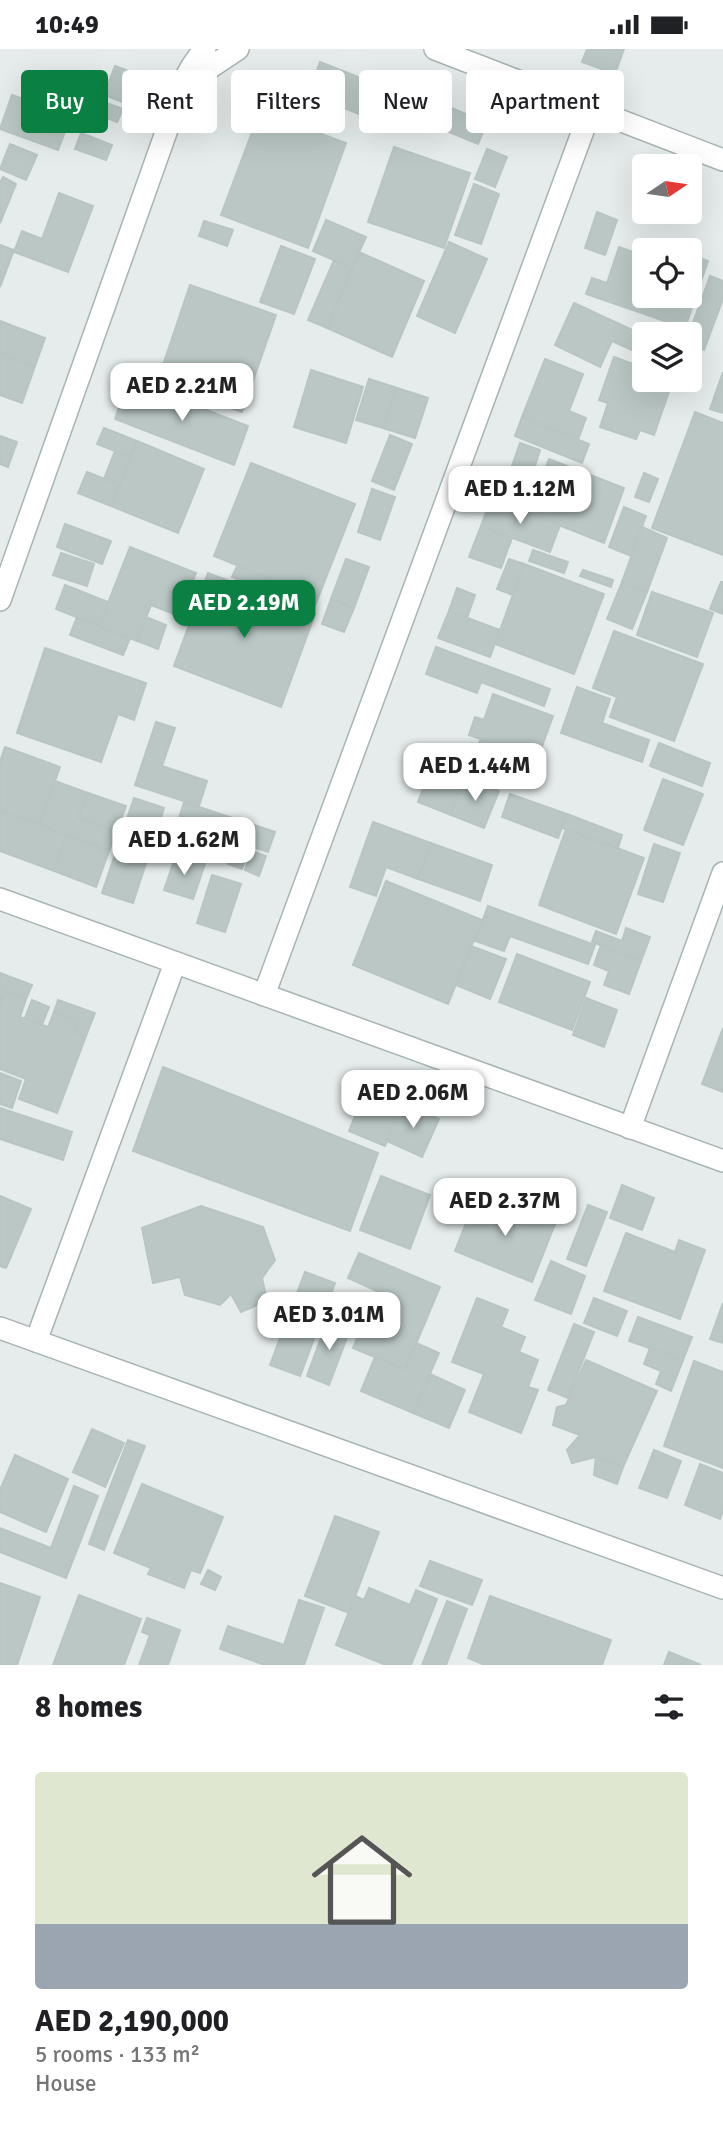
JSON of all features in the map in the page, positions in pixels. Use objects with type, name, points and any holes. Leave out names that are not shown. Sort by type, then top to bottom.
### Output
[{"type":"street","points":[[189,70],[205,49]]},
{"type":"street","points":[[208,70],[238,49]]},
{"type":"street","points":[[435,49],[490,70]]},
{"type":"street","points":[[624,122],[723,160]]},
{"type":"street","points":[[0,600],[166,133]]},
{"type":"street","points":[[264,995],[582,133]]},
{"type":"street","points":[[630,1128],[723,873]]},
{"type":"street","points":[[0,899],[723,1161]]},
{"type":"street","points":[[36,1341],[175,963]]},
{"type":"street","points":[[0,1328],[723,1588]]},
{"type":"building","points":[[587,49],[624,49],[616,70],[604,70],[582,62]]},
{"type":"building","points":[[320,62],[340,70],[317,70]]},
{"type":"building","points":[[115,66],[126,70],[122,70],[122,102],[108,97],[108,84]]},
{"type":"building","points":[[345,72],[359,77],[359,114],[345,109]]},
{"type":"building","points":[[12,95],[21,98],[21,133],[64,133],[58,150],[0,129]]},
{"type":"building","points":[[108,104],[122,109],[117,122],[108,119]]},
{"type":"building","points":[[452,108],[466,114],[466,133],[483,133],[478,144],[451,133]]},
{"type":"building","points":[[81,133],[112,145],[106,160],[75,149]]},
{"type":"building","points":[[252,133],[319,133],[346,143],[308,248],[221,215]]},
{"type":"building","points":[[10,144],[37,155],[26,180],[0,169]]},
{"type":"building","points":[[394,147],[470,173],[444,248],[368,222]]},
{"type":"building","points":[[487,149],[507,157],[495,187],[475,179]]},
{"type":"building","points":[[3,177],[16,184],[0,223],[0,183]]},
{"type":"building","points":[[474,184],[499,194],[481,244],[455,235]]},
{"type":"building","points":[[59,193],[93,206],[68,272],[14,252],[22,231],[42,239]]},
{"type":"building","points":[[597,212],[617,220],[605,255],[585,248]]},
{"type":"building","points":[[326,220],[366,237],[352,268],[313,251]]},
{"type":"building","points":[[204,221],[233,230],[227,246],[199,236]]},
{"type":"building","points":[[449,242],[487,259],[455,333],[417,316]]},
{"type":"building","points":[[0,245],[14,250],[0,287]]},
{"type":"building","points":[[281,246],[315,259],[294,314],[260,302]]},
{"type":"building","points":[[619,247],[632,252],[632,308],[692,308],[687,322],[668,322],[586,294],[592,278],[607,283]]},
{"type":"building","points":[[359,252],[424,281],[392,357],[327,328]]},
{"type":"building","points":[[702,259],[708,261],[702,278]]},
{"type":"building","points":[[334,260],[352,268],[327,328],[308,320]]},
{"type":"building","points":[[710,276],[723,281],[723,299],[704,350],[702,322],[693,322],[698,308],[702,308],[702,298]]},
{"type":"building","points":[[190,285],[276,315],[242,412],[157,383]]},
{"type":"building","points":[[574,303],[632,330],[632,350],[612,341],[600,367],[555,345]]},
{"type":"building","points":[[0,321],[45,338],[35,366],[0,353]]},
{"type":"building","points":[[0,353],[35,366],[22,403],[0,395]]},
{"type":"building","points":[[614,357],[632,364],[632,392],[669,392],[654,435],[640,430],[636,439],[600,427],[608,403],[599,400]]},
{"type":"building","points":[[545,359],[583,374],[569,411],[586,418],[578,440],[522,417]]},
{"type":"building","points":[[311,370],[363,387],[346,443],[294,427]]},
{"type":"building","points":[[723,372],[723,413],[710,409]]},
{"type":"building","points":[[369,379],[397,388],[383,428],[356,420]]},
{"type":"building","points":[[129,380],[248,426],[234,465],[115,419]]},
{"type":"building","points":[[397,388],[428,398],[415,438],[383,428]]},
{"type":"building","points":[[695,412],[723,423],[723,555],[652,528]]},
{"type":"building","points":[[522,417],[589,444],[582,463],[515,436]]},
{"type":"building","points":[[104,428],[137,441],[130,457],[97,444]]},
{"type":"building","points":[[390,435],[412,444],[394,490],[372,481]]},
{"type":"building","points":[[0,436],[17,442],[8,467],[0,464]]},
{"type":"building","points":[[137,441],[204,469],[178,533],[111,506]]},
{"type":"building","points":[[520,443],[540,450],[526,494],[505,486]]},
{"type":"building","points":[[115,451],[130,457],[120,485],[104,479]]},
{"type":"building","points":[[549,459],[624,488],[604,543],[528,513]]},
{"type":"building","points":[[251,463],[355,504],[318,598],[214,556]]},
{"type":"building","points":[[87,472],[120,485],[111,506],[78,493]]},
{"type":"building","points":[[644,473],[658,479],[649,502],[635,497]]},
{"type":"building","points":[[372,489],[395,497],[380,540],[358,532]]},
{"type":"building","points":[[491,499],[560,525],[550,552],[481,526]]},
{"type":"building","points":[[624,507],[646,516],[631,556],[609,547]]},
{"type":"building","points":[[65,524],[111,541],[102,564],[57,547]]},
{"type":"building","points":[[481,526],[512,538],[501,568],[469,557]]},
{"type":"building","points":[[642,527],[667,538],[647,592],[622,582]]},
{"type":"building","points":[[130,547],[196,573],[179,616],[151,605],[137,641],[99,626]]},
{"type":"building","points":[[533,550],[568,562],[564,573],[529,561]]},
{"type":"building","points":[[61,553],[94,564],[87,586],[53,575]]},
{"type":"building","points":[[346,559],[369,567],[354,608],[331,599]]},
{"type":"building","points":[[509,559],[524,564],[513,595],[497,589]]},
{"type":"building","points":[[524,564],[604,594],[574,674],[495,644]]},
{"type":"building","points":[[237,566],[318,598],[313,610],[232,577]]},
{"type":"building","points":[[583,570],[613,580],[611,587],[580,576]]},
{"type":"building","points":[[208,573],[315,614],[281,707],[174,666]]},
{"type":"building","points":[[622,582],[647,592],[632,629],[607,619]]},
{"type":"building","points":[[723,582],[723,614],[710,609]]},
{"type":"building","points":[[65,585],[108,602],[99,626],[56,609]]},
{"type":"building","points":[[457,588],[475,595],[467,618],[449,611]]},
{"type":"building","points":[[652,592],[713,613],[697,657],[637,635]]},
{"type":"building","points":[[331,599],[354,608],[344,632],[322,624]]},
{"type":"building","points":[[449,611],[500,630],[490,657],[438,638]]},
{"type":"building","points":[[77,617],[130,638],[123,655],[70,635]]},
{"type":"building","points":[[146,617],[166,625],[158,649],[137,641]]},
{"type":"building","points":[[614,631],[703,664],[674,741],[610,717],[617,697],[593,688]]},
{"type":"building","points":[[436,647],[550,689],[544,706],[481,682],[477,693],[426,674]]},
{"type":"building","points":[[45,648],[146,683],[134,720],[118,714],[101,762],[17,733]]},
{"type":"building","points":[[577,687],[610,699],[602,723],[649,740],[642,762],[561,733]]},
{"type":"building","points":[[493,694],[553,716],[532,774],[475,753],[481,739],[469,735],[475,717],[484,720]]},
{"type":"building","points":[[156,722],[175,728],[162,766],[207,781],[199,806],[135,785]]},
{"type":"building","points":[[659,743],[710,763],[702,786],[650,766]]},
{"type":"building","points":[[5,747],[60,767],[39,825],[0,811],[0,762]]},
{"type":"building","points":[[433,764],[465,777],[451,815],[418,802]]},
{"type":"building","points":[[465,777],[499,791],[484,828],[451,815]]},
{"type":"building","points":[[663,779],[703,794],[683,845],[644,830]]},
{"type":"building","points":[[55,781],[88,793],[78,818],[116,832],[109,851],[39,825]]},
{"type":"building","points":[[88,793],[126,806],[116,832],[78,818]]},
{"type":"building","points":[[510,794],[567,814],[558,838],[502,817]]},
{"type":"building","points":[[134,798],[164,808],[133,903],[102,893]]},
{"type":"building","points":[[184,802],[275,832],[268,852],[178,821]]},
{"type":"building","points":[[0,811],[67,835],[54,871],[0,851]]},
{"type":"building","points":[[567,814],[622,835],[618,848],[562,828]]},
{"type":"building","points":[[373,822],[431,843],[418,879],[386,867],[376,896],[350,887]]},
{"type":"building","points":[[566,829],[644,858],[616,934],[539,905]]},
{"type":"building","points":[[67,835],[109,851],[96,887],[54,871]]},
{"type":"building","points":[[431,843],[492,865],[480,901],[418,879]]},
{"type":"building","points":[[654,844],[680,853],[663,902],[638,894]]},
{"type":"building","points":[[252,851],[266,856],[259,876],[245,870]]},
{"type":"building","points":[[176,855],[205,864],[193,899],[164,890]]},
{"type":"building","points":[[231,856],[245,861],[242,869],[228,864]]},
{"type":"building","points":[[212,875],[241,884],[225,932],[197,923]]},
{"type":"building","points":[[386,881],[482,920],[448,1004],[353,965]]},
{"type":"building","points":[[488,906],[595,945],[588,964],[510,936],[504,951],[475,941]]},
{"type":"building","points":[[626,928],[650,937],[641,961],[592,942],[596,931],[622,941]]},
{"type":"building","points":[[601,945],[641,961],[629,994],[604,985],[609,971],[594,965]]},
{"type":"building","points":[[471,946],[506,959],[490,999],[456,985]]},
{"type":"building","points":[[517,954],[590,982],[572,1030],[499,1002]]},
{"type":"building","points":[[0,973],[32,985],[26,999],[5,991],[0,1004]]},
{"type":"building","points":[[5,991],[26,999],[20,1017],[48,1027],[54,1012],[78,1021],[74,1031],[86,1036],[57,1113],[19,1099],[26,1079],[0,1069],[0,1005]]},
{"type":"building","points":[[586,998],[617,1010],[604,1047],[573,1035]]},
{"type":"building","points":[[32,1000],[49,1007],[42,1025],[25,1018]]},
{"type":"building","points":[[58,1000],[95,1013],[86,1036],[74,1031],[78,1021],[54,1012]]},
{"type":"building","points":[[723,1028],[723,1092],[702,1084]]},
{"type":"building","points":[[163,1067],[378,1153],[350,1231],[133,1151]]},
{"type":"building","points":[[0,1073],[21,1081],[12,1108],[0,1104]]},
{"type":"building","points":[[366,1088],[403,1103],[385,1146],[349,1131]]},
{"type":"building","points":[[403,1103],[439,1119],[422,1157],[387,1141]]},
{"type":"building","points":[[0,1108],[72,1132],[63,1160],[0,1139]]},
{"type":"building","points":[[381,1176],[430,1195],[410,1249],[360,1230]]},
{"type":"building","points":[[622,1185],[654,1198],[642,1230],[610,1218]]},
{"type":"building","points":[[478,1193],[555,1224],[532,1282],[455,1251]]},
{"type":"building","points":[[0,1196],[31,1209],[6,1268],[0,1266]]},
{"type":"building","points":[[588,1205],[607,1212],[586,1266],[567,1259]]},
{"type":"building","points":[[201,1206],[263,1227],[275,1260],[262,1278],[267,1301],[241,1312],[231,1294],[220,1305],[185,1295],[180,1277],[153,1283],[142,1228]]},
{"type":"building","points":[[626,1233],[675,1252],[679,1240],[705,1250],[680,1319],[604,1291]]},
{"type":"building","points":[[359,1253],[440,1287],[405,1370],[353,1348],[377,1291],[348,1278]]},
{"type":"building","points":[[551,1261],[585,1276],[571,1314],[535,1300]]},
{"type":"building","points":[[305,1272],[335,1283],[300,1376],[270,1365]]},
{"type":"building","points":[[338,1298],[365,1309],[359,1326],[332,1315]]},
{"type":"building","points":[[477,1298],[508,1310],[501,1327],[525,1337],[519,1352],[538,1360],[528,1387],[538,1390],[521,1433],[469,1412],[484,1374],[452,1362]]},
{"type":"building","points":[[594,1298],[627,1311],[617,1336],[584,1323]]},
{"type":"building","points":[[723,1303],[723,1343],[710,1339]]},
{"type":"building","points":[[638,1317],[692,1337],[683,1360],[629,1341]]},
{"type":"building","points":[[328,1319],[351,1327],[329,1385],[307,1376]]},
{"type":"building","points":[[574,1324],[594,1332],[568,1398],[548,1390]]},
{"type":"building","points":[[416,1343],[439,1353],[413,1413],[361,1391],[375,1357],[405,1370]]},
{"type":"building","points":[[650,1348],[683,1360],[671,1391],[656,1384],[661,1371],[644,1364]]},
{"type":"building","points":[[586,1360],[657,1391],[623,1467],[596,1457],[572,1463],[567,1450],[580,1435],[553,1425],[557,1407],[566,1405]]},
{"type":"building","points":[[694,1361],[723,1372],[723,1468],[664,1446]]},
{"type":"building","points":[[430,1374],[465,1390],[449,1428],[413,1413]]},
{"type":"building","points":[[92,1429],[124,1443],[105,1487],[73,1472]]},
{"type":"building","points":[[128,1440],[145,1446],[130,1484],[114,1477]]},
{"type":"building","points":[[654,1450],[681,1461],[667,1498],[639,1488]]},
{"type":"building","points":[[15,1455],[68,1479],[46,1532],[0,1512],[0,1490]]},
{"type":"building","points":[[596,1457],[623,1467],[617,1484],[594,1475]]},
{"type":"building","points":[[700,1464],[723,1473],[723,1511],[720,1519],[685,1505]]},
{"type":"building","points":[[114,1477],[130,1484],[117,1517],[101,1511]]},
{"type":"building","points":[[142,1484],[223,1517],[200,1573],[191,1570],[184,1588],[148,1574],[151,1568],[114,1553]]},
{"type":"building","points":[[74,1486],[98,1496],[66,1578],[0,1552],[0,1528],[51,1548]]},
{"type":"building","points":[[101,1511],[117,1517],[104,1550],[89,1544]]},
{"type":"building","points":[[335,1516],[379,1532],[349,1613],[305,1596]]},
{"type":"building","points":[[430,1561],[482,1580],[472,1605],[420,1586]]},
{"type":"building","points":[[208,1570],[221,1577],[215,1590],[201,1584]]},
{"type":"building","points":[[0,1583],[40,1597],[17,1665],[0,1665]]},
{"type":"building","points":[[369,1588],[410,1605],[416,1590],[437,1599],[411,1665],[386,1665],[336,1645],[355,1596],[364,1600]]},
{"type":"building","points":[[79,1595],[141,1619],[124,1665],[53,1665]]},
{"type":"building","points":[[490,1596],[611,1640],[602,1665],[485,1665],[468,1658]]},
{"type":"building","points":[[299,1600],[324,1608],[304,1665],[265,1665],[220,1649],[228,1626],[284,1645]]},
{"type":"building","points":[[447,1601],[467,1609],[446,1665],[422,1665]]},
{"type":"building","points":[[147,1618],[180,1630],[168,1665],[139,1665],[150,1635],[142,1632]]},
{"type":"building","points":[[669,1652],[701,1665],[664,1665]]}]
